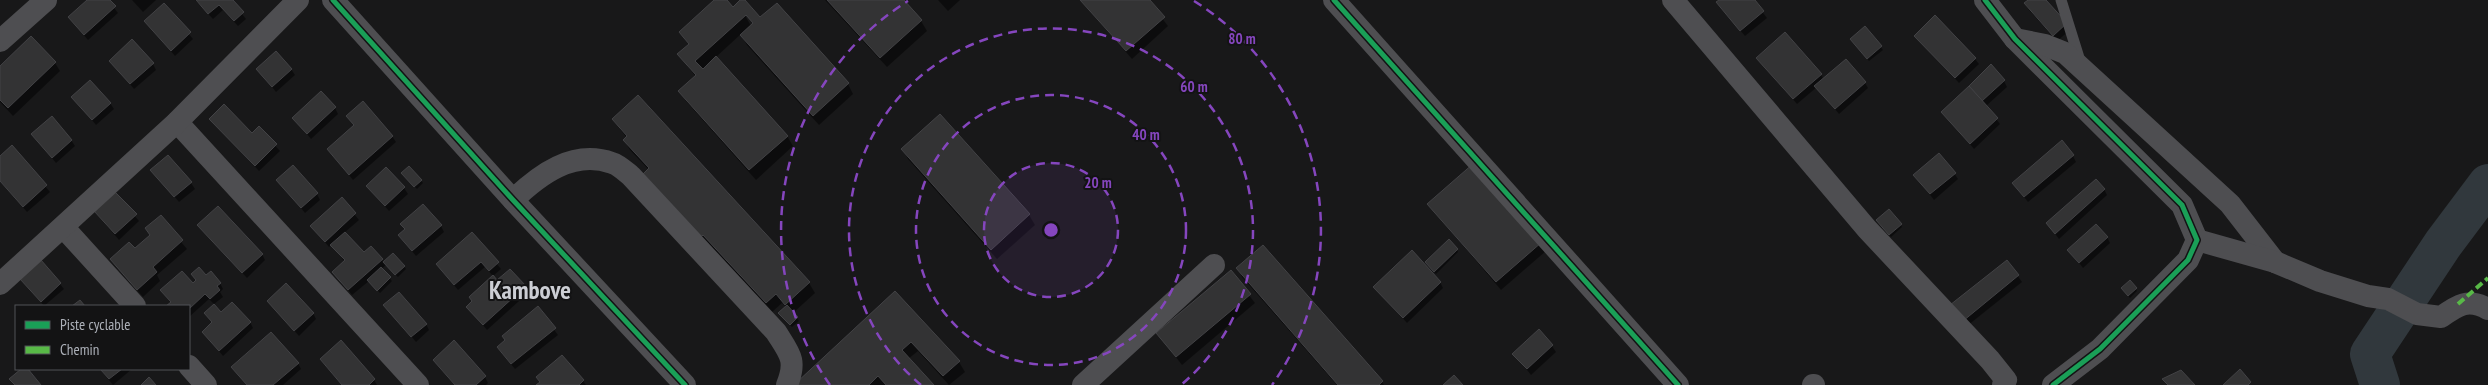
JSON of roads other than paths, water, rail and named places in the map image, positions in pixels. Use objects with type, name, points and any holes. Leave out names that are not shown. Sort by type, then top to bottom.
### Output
[{"type":"street","points":[[0,41],[46,0]]},
{"type":"street","points":[[0,284],[64,228],[177,122],[298,0]]},
{"type":"street","points":[[333,0],[513,200],[685,385]]},
{"type":"street","points":[[1334,0],[1678,385]]},
{"type":"street","points":[[1673,0],[1867,229],[1967,334],[2007,383]]},
{"type":"street","points":[[1985,0],[2015,39],[2182,205],[2198,240],[2275,262],[2320,281],[2368,296],[2388,299],[2417,314],[2441,317],[2458,304],[2478,303],[2488,308]]},
{"type":"street","points":[[2015,39],[2045,45],[2065,53],[2230,204],[2275,262]]},
{"type":"street","points":[[177,122],[418,385]]},
{"type":"street","points":[[513,200],[537,178],[563,163],[591,160],[613,163],[631,176],[776,332],[789,353],[793,369],[787,385]]},
{"type":"street","points":[[64,228],[134,305]]},
{"type":"street","points":[[2053,385],[2100,350],[2188,260],[2198,240]]},
{"type":"street","points":[[1083,385],[1214,265]]},
{"type":"street","points":[[190,367],[206,385]]},
{"type":"lane","points":[[2061,0],[2082,70]]},
{"type":"waterway","points":[[2380,385],[2370,354],[2443,244],[2488,184]]},
{"type":"district","name":"Kambove","points":[[530,290]]}]
